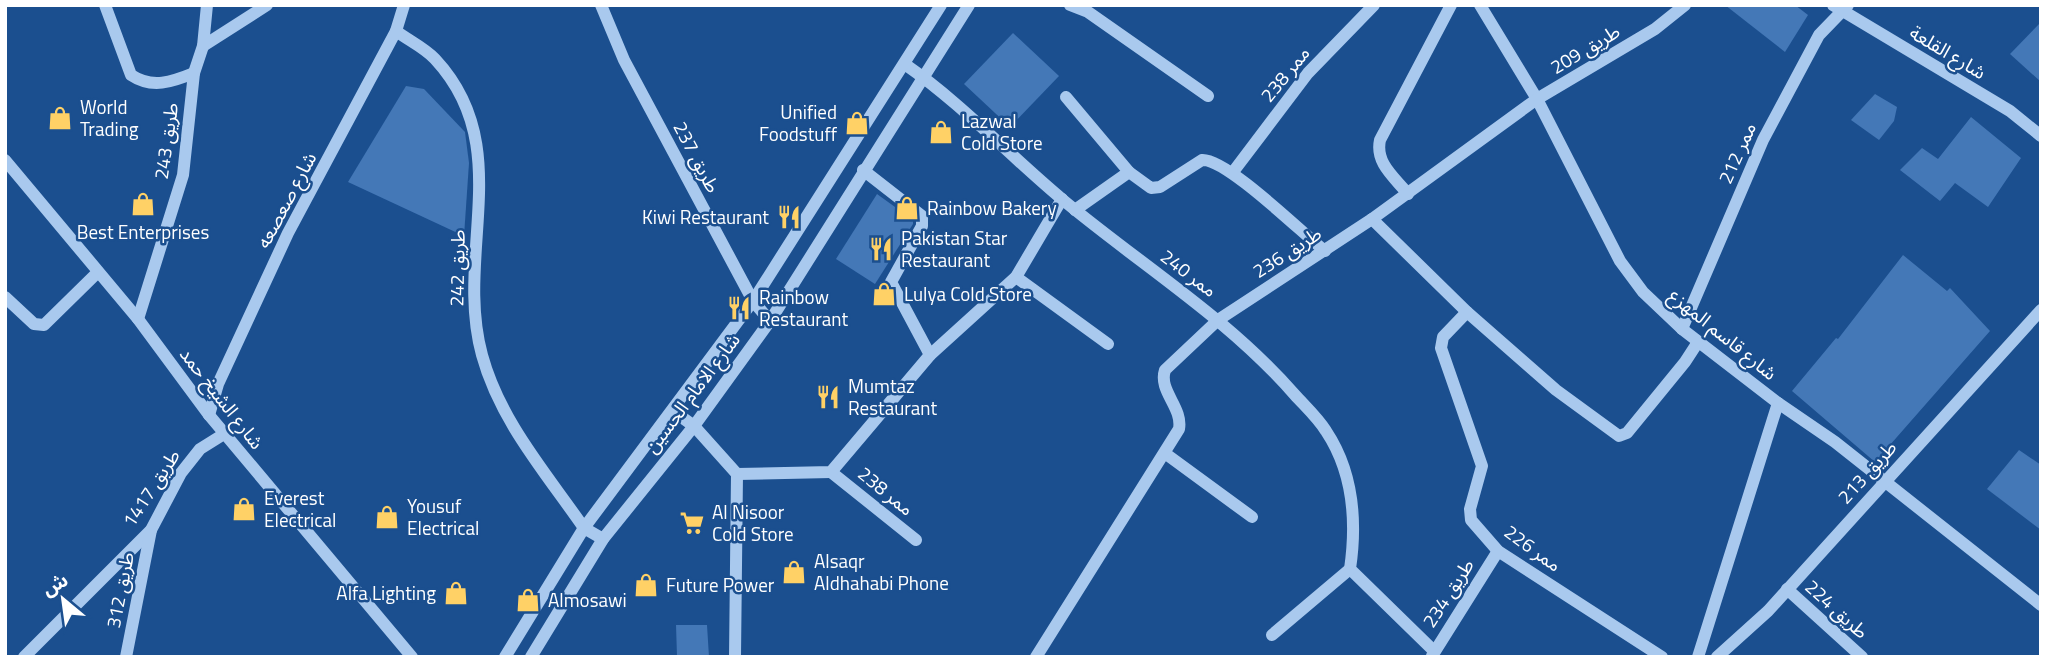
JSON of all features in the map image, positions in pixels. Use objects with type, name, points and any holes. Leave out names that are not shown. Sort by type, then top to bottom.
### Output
[{"type":"street","points":[[105,5],[131,75],[141,81],[157,84],[194,73]]},
{"type":"street","name":"طريق 243","points":[[138,319],[183,175],[194,73],[203,46],[207,5]]},
{"type":"street","points":[[203,46],[267,5]]},
{"type":"street","name":"شارع صعصعه","points":[[209,415],[218,384],[288,233],[396,31],[404,5]]},
{"type":"street","name":"طريق 237","points":[[601,5],[624,60],[753,301],[770,321]]},
{"type":"street","name":"شارع الامام الحسين","points":[[505,657],[584,527],[753,301],[941,5]]},
{"type":"street","name":"شارع الامام الحسين","points":[[531,657],[603,539],[694,426],[770,321],[969,5]]},
{"type":"street","points":[[1070,5],[1088,12],[1208,96]]},
{"type":"street","name":"ممر 238","points":[[1233,172],[1308,73],[1374,5]]},
{"type":"street","points":[[1408,194],[1379,159],[1377,150],[1451,5]]},
{"type":"street","name":"شارع قاسم المهزع","points":[[1480,5],[1537,99],[1620,261],[1643,292],[1698,342],[1884,481],[2041,605]]},
{"type":"street","name":"طريق 209","points":[[1537,99],[1655,29],[1685,5]]},
{"type":"street","name":"شارع القلعة","points":[[1841,7],[2010,111],[2041,136]]},
{"type":"street","name":"ممر 212","points":[[1682,329],[1763,140],[1819,35],[1841,7]]},
{"type":"street","name":"طريق 242","points":[[396,31],[434,57],[450,78],[470,116],[480,152],[474,306],[482,355],[504,412],[584,527],[603,539]]},
{"type":"street","name":"ممر 240","points":[[905,65],[923,77],[1075,210],[1218,320],[1264,359],[1326,430],[1339,456],[1350,492],[1356,529],[1350,569]]},
{"type":"street","points":[[1066,97],[1129,172],[1151,188],[1160,187],[1202,160],[1215,162],[1233,172],[1325,251]]},
{"type":"street","name":"طريق 236","points":[[1036,657],[1166,454],[1181,418],[1163,382],[1165,370],[1218,320],[1372,219],[1537,99]]},
{"type":"street","name":"شارع الشيخ حمد","points":[[5,160],[138,319],[209,415],[412,657]]},
{"type":"street","points":[[863,170],[922,216],[922,226],[891,282],[930,355]]},
{"type":"street","points":[[1075,210],[1129,172]]},
{"type":"street","name":"ممر 238","points":[[831,472],[930,355],[1016,277],[1062,199]]},
{"type":"street","points":[[1372,219],[1467,312],[1556,390],[1619,436],[1627,433],[1698,342]]},
{"type":"street","points":[[5,297],[34,324],[44,325],[98,272]]},
{"type":"street","points":[[1016,277],[1108,344]]},
{"type":"street","name":"طريق 213","points":[[1717,657],[1768,611],[2041,310]]},
{"type":"street","name":"ممر 226","points":[[1467,312],[1443,337],[1441,348],[1482,466],[1469,514],[1498,551],[1662,657]]},
{"type":"street","points":[[1698,657],[1778,403]]},
{"type":"street","points":[[673,411],[694,426],[737,474],[735,657]]},
{"type":"street","name":"طريق 1417","points":[[24,657],[151,530],[181,473],[200,449],[224,433]]},
{"type":"street","points":[[1166,454],[1252,517]]},
{"type":"street","name":"ممر 238","points":[[737,474],[831,472],[916,540]]},
{"type":"street","name":"طريق 312","points":[[126,657],[151,530]]},
{"type":"street","name":"طريق 234","points":[[1433,654],[1498,551]]},
{"type":"street","points":[[1272,635],[1350,569],[1433,654]]},
{"type":"street","name":"طريق 224","points":[[1787,589],[1862,657]]},
{"type":"building","points":[[1725,5],[1795,5],[1808,15],[1785,52]]},
{"type":"building","points":[[2041,22],[2041,82],[2010,54]]},
{"type":"building","points":[[1013,33],[1059,76],[1010,127],[964,84]]},
{"type":"building","points":[[406,86],[424,89],[465,132],[469,163],[464,236],[348,182]]},
{"type":"building","points":[[1875,94],[1897,107],[1894,121],[1879,140],[1851,120]]},
{"type":"building","points":[[1971,117],[2021,158],[1988,207],[1955,183],[1940,201],[1900,170],[1922,148],[1938,159]]},
{"type":"building","points":[[877,194],[913,220],[913,224],[875,284],[836,259]]},
{"type":"building","points":[[1903,255],[1947,291],[1950,288],[1990,331],[1875,462],[1792,391],[1836,338],[1838,339]]},
{"type":"building","points":[[2019,450],[2041,465],[2041,530],[1987,489]]},
{"type":"building","points":[[676,625],[707,625],[709,657],[677,657]]},
{"type":"place","name":"World Trading","points":[[60,118]]},
{"type":"place","name":"Unified Foodstuff","points":[[857,123]]},
{"type":"place","name":"Lazwal Cold Store","points":[[941,132]]},
{"type":"place","name":"Best Enterprises","points":[[143,204]]},
{"type":"place","name":"Rainbow Bakery","points":[[907,208]]},
{"type":"place","name":"Kiwi Restaurant","points":[[789,217]]},
{"type":"place","name":"Pakistan Star Restaurant","points":[[881,249]]},
{"type":"place","name":"Lulya Cold Store","points":[[884,294]]},
{"type":"place","name":"Rainbow Restaurant","points":[[739,308]]},
{"type":"place","name":"Mumtaz Restaurant","points":[[828,397]]},
{"type":"place","name":"Everest Electrical","points":[[244,509]]},
{"type":"place","name":"Yousuf Electrical","points":[[387,517]]},
{"type":"place","name":"Al Nisoor Cold Store","points":[[692,523]]},
{"type":"place","name":"Alsaqr Aldhahabi Phone","points":[[794,572]]},
{"type":"place","name":"Future Power","points":[[646,585]]},
{"type":"place","name":"Alfa Lighting","points":[[456,593]]},
{"type":"place","name":"Almosawi","points":[[528,600]]}]
